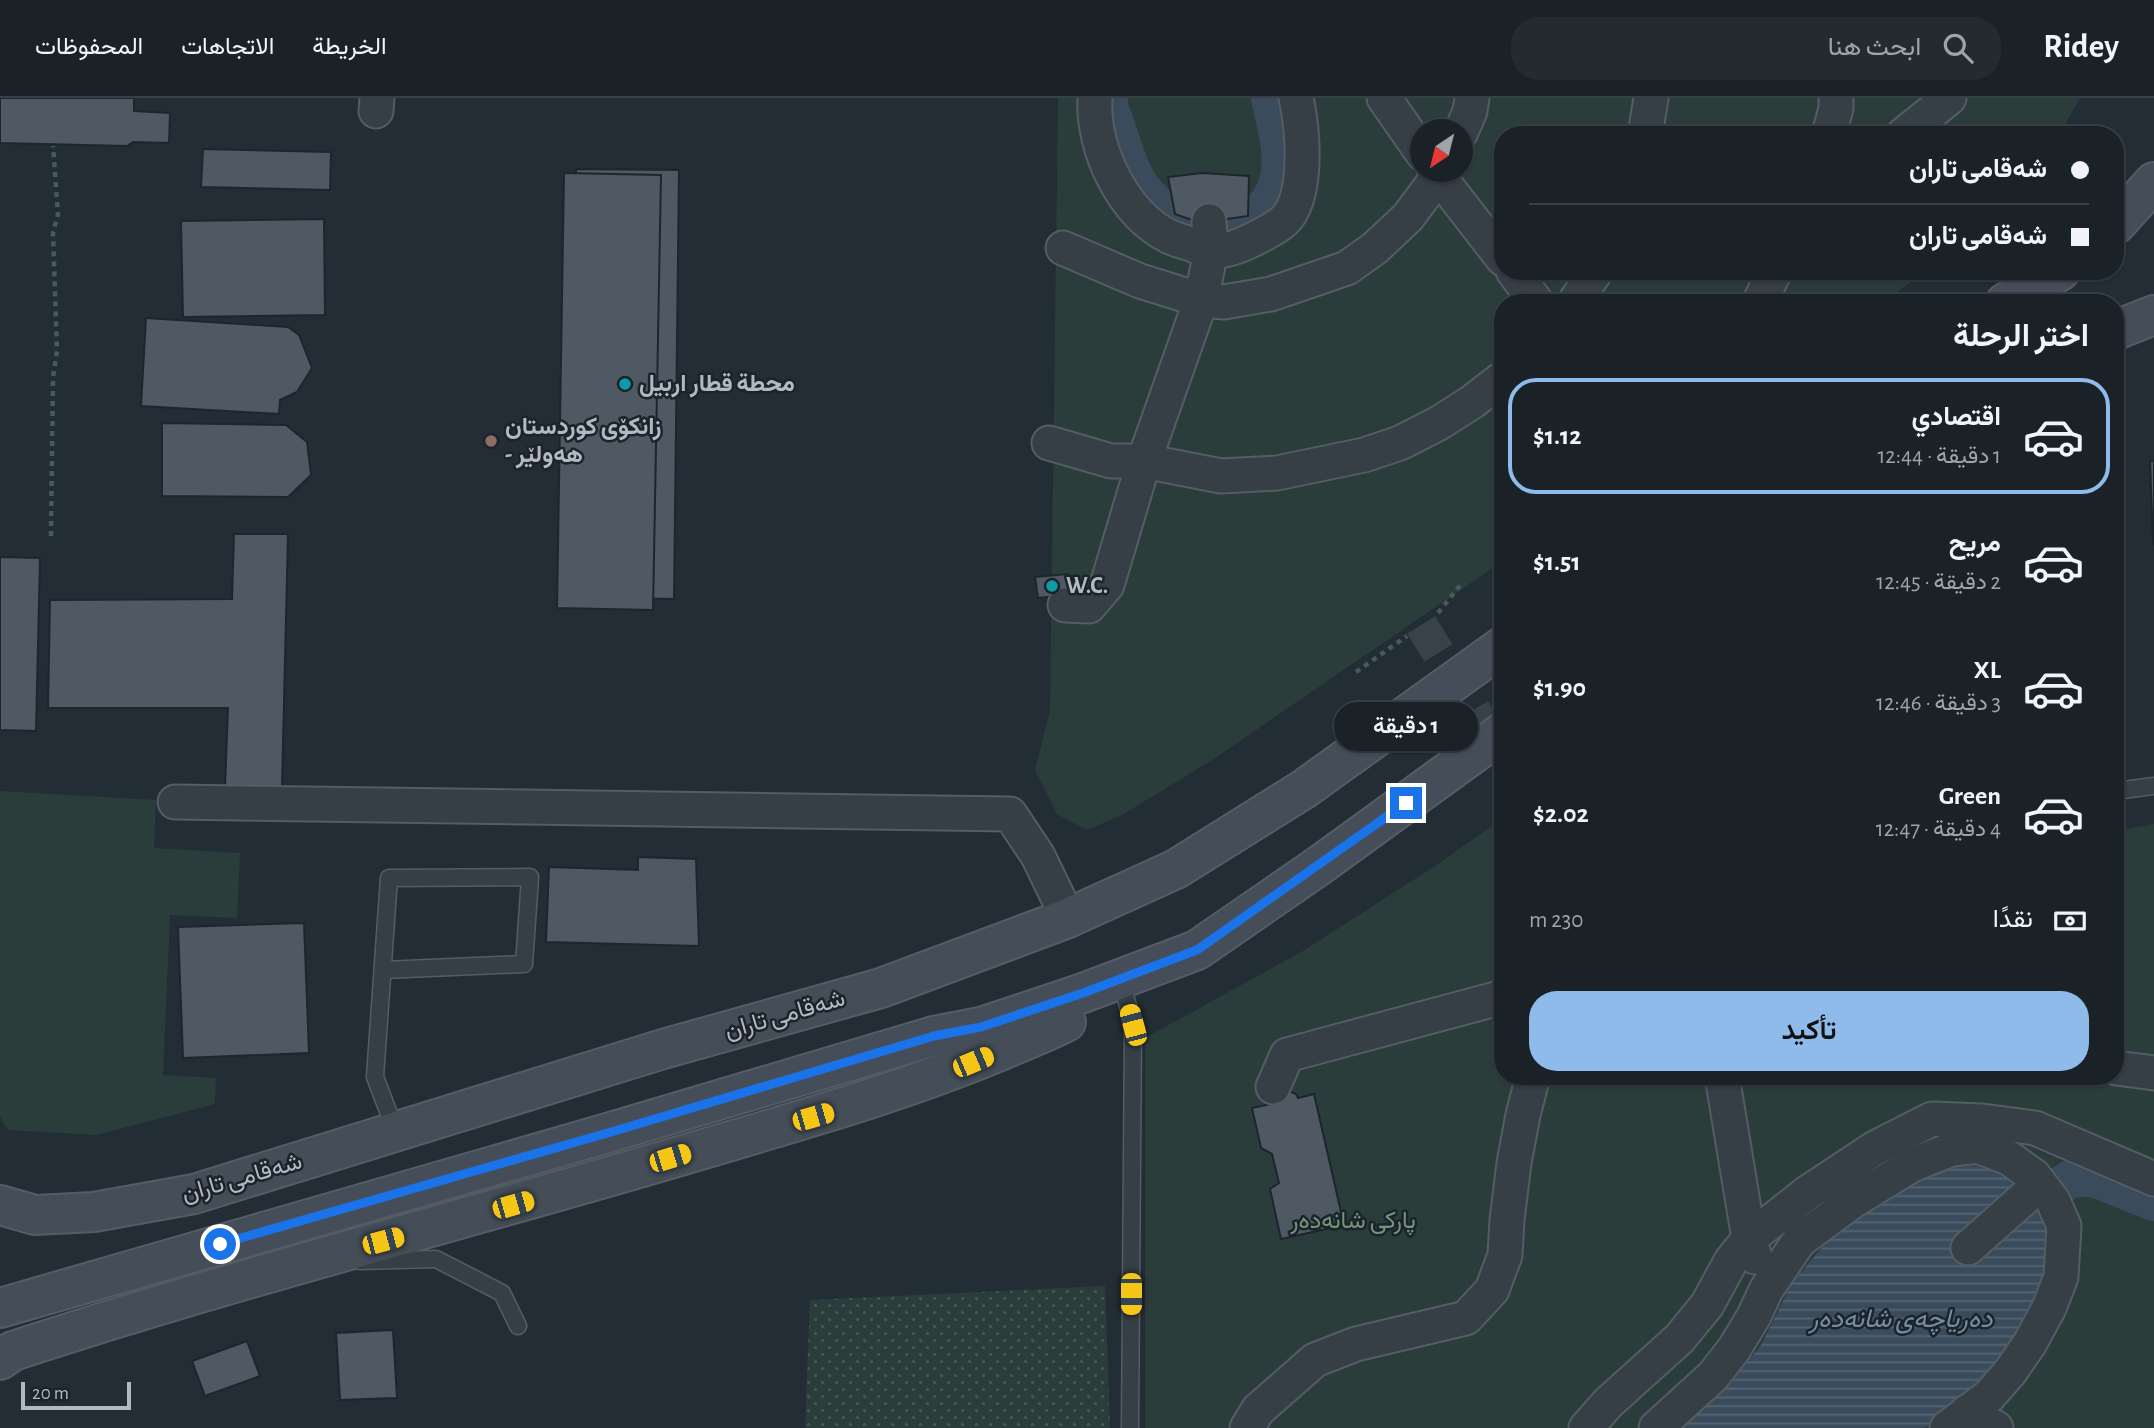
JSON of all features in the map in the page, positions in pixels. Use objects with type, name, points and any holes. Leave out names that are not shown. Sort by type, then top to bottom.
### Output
[{"type":"main road","points":[[2124,215],[2154,182]]},
{"type":"main road","points":[[2124,240],[2154,226]]},
{"type":"main road","points":[[2021,294],[2045,280]]},
{"type":"main road","points":[[2124,327],[2154,315]]},
{"type":"main road","name":"شەقامی تاران","points":[[18,1210],[94,1212],[194,1194],[663,1049],[881,988],[1068,918],[1176,869],[1293,797],[1494,652]]},
{"type":"main road","points":[[11,1344],[513,1205],[858,1104],[973,1062],[1046,1031],[1197,950],[1494,739]]},
{"type":"main road","points":[[0,1308],[934,1036],[981,1027],[1083,993],[1197,950]]},
{"type":"main road","points":[[0,1233],[11,1223],[18,1210]]},
{"type":"street","points":[[1095,98],[1096,127],[1112,174],[1142,216],[1169,236],[1210,235],[1240,246],[1264,235],[1285,220],[1299,194],[1302,123],[1296,98]]},
{"type":"street","points":[[1384,98],[1410,134]]},
{"type":"street","points":[[1467,119],[1472,98]]},
{"type":"street","points":[[1646,126],[1651,98]]},
{"type":"street","points":[[1831,126],[1836,98]]},
{"type":"street","points":[[1914,126],[1949,98]]},
{"type":"street","points":[[1063,248],[1140,281],[1201,300],[1224,302],[1271,294],[1346,268],[1375,248],[1408,217],[1427,182]]},
{"type":"street","points":[[1445,182],[1494,247]]},
{"type":"street","points":[[1065,606],[1089,606],[1107,585],[1144,461],[1201,300],[1210,235]]},
{"type":"street","points":[[1520,280],[1531,294]]},
{"type":"street","points":[[1049,443],[1111,461],[1144,461],[1221,476],[1278,473],[1364,456],[1400,443],[1438,423],[1494,385]]},
{"type":"street","points":[[175,802],[1010,814],[1038,856],[1068,918]]},
{"type":"street","points":[[1273,1087],[1287,1055],[1494,999]]},
{"type":"street","points":[[2124,1069],[2154,1073]]},
{"type":"street","points":[[1247,1428],[1258,1410],[1315,1360],[1356,1344],[1466,1318],[1492,1290],[1505,1255],[1514,1163],[1530,1085]]},
{"type":"street","points":[[1723,1085],[1749,1239],[1766,1290]]},
{"type":"street","points":[[1586,1428],[1608,1403],[1686,1331],[1707,1305],[1731,1261],[1749,1239],[1807,1193],[1875,1148],[1932,1119],[1982,1121],[2035,1128],[2154,1179]]},
{"type":"street","points":[[1656,1428],[1713,1377],[1734,1349],[1766,1290],[1798,1241],[1853,1201],[1912,1165],[1952,1149],[1978,1146],[2009,1158],[2042,1187],[2064,1226],[2061,1277],[2049,1308],[2010,1372],[1989,1396],[1956,1420]]},
{"type":"street","points":[[1968,1248],[2042,1187]]},
{"type":"street","points":[[1609,1428],[1636,1395],[1634,1379]]},
{"type":"street","points":[[1631,1428],[1670,1398],[1683,1403]]},
{"type":"street","points":[[1956,1420],[1996,1428]]},
{"type":"lane","points":[[2124,790],[2154,786]]},
{"type":"lane","points":[[383,970],[524,964],[530,877],[389,878],[376,1077],[396,1132]]},
{"type":"lane","points":[[1124,991],[1133,1025],[1130,1428]]},
{"type":"lane","points":[[305,1263],[436,1259],[502,1293],[518,1326]]},
{"type":"path","points":[[51,536],[53,377],[57,351],[53,233],[58,214],[52,145]]},
{"type":"path","points":[[1438,613],[1462,583]]},
{"type":"path","points":[[1356,672],[1407,636]]},
{"type":"green space","points":[[1058,98],[2080,98],[2064,126],[1494,126],[1494,280],[1914,280],[1894,294],[1494,294],[1494,567],[1212,760],[1122,815],[1087,830],[1057,814],[1035,770],[1050,711]]},
{"type":"green space","points":[[0,791],[156,800],[154,848],[240,853],[237,918],[170,915],[163,1075],[216,1078],[215,1104],[96,1135],[8,1130],[0,1117]]},
{"type":"green space","name":"پارکی شانەدەر","points":[[1494,824],[1494,1085],[2124,1085],[2124,830],[2154,824],[2154,1428],[1145,1428],[1145,1038],[1303,951]]},
{"type":"green space","points":[[1105,1286],[1110,1428],[805,1428],[810,1300]]},
{"type":"water","name":"دەریاچەی شانەدەر","points":[[1987,1165],[2018,1179],[2036,1201],[2045,1220],[2050,1246],[2050,1273],[2024,1345],[1951,1415],[1924,1428],[1678,1428],[1731,1382],[1761,1345],[1792,1283],[1824,1245],[1859,1215],[1925,1179],[1958,1166]]},
{"type":"building","points":[[0,98],[134,98],[134,111],[170,113],[169,143],[133,142],[127,146],[0,143]]},
{"type":"building","points":[[203,149],[331,152],[330,190],[201,187]]},
{"type":"building","name":"محطة قطار اربيل","points":[[576,169],[679,170],[674,599],[571,597]]},
{"type":"building","name":"محطة قطار اربيل","points":[[564,173],[661,175],[653,610],[557,608]]},
{"type":"building","points":[[1202,173],[1249,176],[1248,216],[1220,220],[1189,219],[1175,214],[1168,177]]},
{"type":"building","points":[[324,219],[325,315],[183,317],[181,221]]},
{"type":"building","points":[[146,318],[288,327],[299,335],[312,368],[297,392],[280,400],[279,414],[141,406]]},
{"type":"building","points":[[162,423],[286,425],[307,442],[311,475],[288,497],[162,496]]},
{"type":"building","points":[[2150,461],[2154,461],[2154,544],[2153,544]]},
{"type":"building","points":[[234,534],[288,534],[282,787],[225,787],[228,708],[48,708],[50,600],[232,599]]},
{"type":"building","points":[[0,557],[40,558],[36,731],[0,730]]},
{"type":"building","name":"W.C.","points":[[1068,574],[1068,595],[1038,598],[1035,577]]},
{"type":"building","points":[[638,857],[696,859],[699,946],[546,942],[549,867],[638,870]]},
{"type":"building","points":[[304,923],[309,1053],[183,1058],[178,927]]},
{"type":"building","points":[[1289,1091],[1298,1098],[1314,1094],[1344,1225],[1281,1239],[1270,1189],[1279,1183],[1272,1154],[1261,1148],[1252,1108],[1276,1103]]},
{"type":"building","points":[[393,1330],[397,1398],[340,1400],[336,1333]]},
{"type":"building","points":[[247,1341],[260,1376],[205,1396],[192,1361]]},
{"type":"waterway","points":[[1109,98],[1109,107],[1127,160],[1141,187],[1173,217],[1196,228],[1208,230],[1233,227],[1254,217],[1263,209],[1276,188],[1281,154],[1270,98]]},
{"type":"waterway","points":[[2036,1201],[2072,1178],[2094,1178],[2154,1202]]},
{"type":"tunnel","points":[[1421,625],[1494,742]]},
{"type":"place","name":"محطة قطار اربيل","points":[[625,384]]},
{"type":"place","name":"زانکۆی کوردستان - هەولێر","points":[[491,441]]},
{"type":"place","name":"W.C.","points":[[1052,586]]},
{"type":"route","points":[[220,1244],[934,1036],[981,1027],[1083,993],[1197,950],[1406,803]]}]
